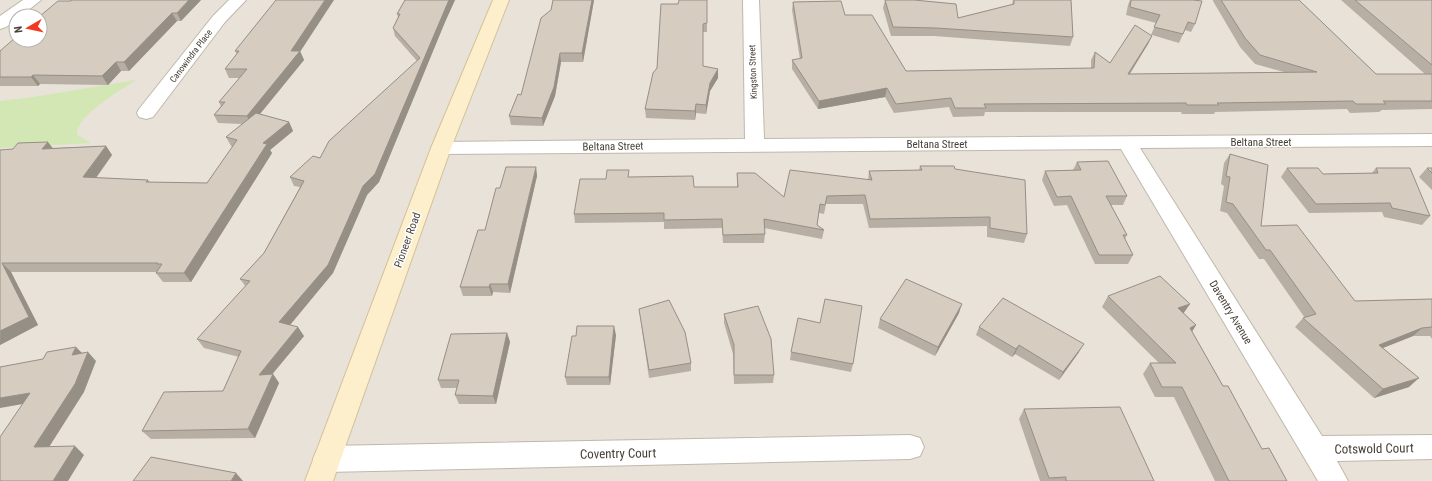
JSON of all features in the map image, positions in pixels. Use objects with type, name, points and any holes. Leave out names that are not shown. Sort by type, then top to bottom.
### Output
[{"type":"main road","name":"Pioneer Road","points":[[323,470],[441,148],[501,0]]},
{"type":"street","points":[[0,24],[33,0]]},
{"type":"street","name":"Canowindra Place","points":[[146,113],[220,19],[238,0]]},
{"type":"street","name":"Kingston Street","points":[[751,0],[755,145]]},
{"type":"street","name":"Beltana Street","points":[[441,148],[1432,140]]},
{"type":"street","name":"Daventry Avenue","points":[[1128,143],[1334,481]]},
{"type":"street","name":"Coventry Court","points":[[323,470],[910,447]]},
{"type":"street","name":"Cotswold Court","points":[[1315,449],[1432,447]]},
{"type":"shaded area","points":[[0,0],[1432,0],[1432,481],[0,481]]},
{"type":"green space","points":[[136,80],[100,104],[83,120],[78,128],[77,135],[91,143],[0,148],[0,101],[34,97]]},
{"type":"building","points":[[189,0],[177,13],[172,13],[124,62],[116,62],[102,76],[33,75],[31,77],[0,77],[0,51],[8,44],[8,48],[48,48],[48,9],[58,1]]},
{"type":"building","points":[[276,0],[325,0],[291,51],[300,51],[247,116],[214,115],[225,102],[219,102],[247,69],[225,69],[239,51],[235,51]]},
{"type":"building","points":[[405,0],[449,0],[375,174],[363,186],[328,265],[279,322],[298,327],[259,375],[273,374],[248,429],[142,431],[164,392],[223,391],[241,351],[197,339],[250,281],[240,279],[264,253],[304,181],[290,177],[313,156],[320,158],[329,141],[420,58],[393,28],[400,14],[397,14]]},
{"type":"building","points":[[553,0],[592,0],[582,53],[560,53],[554,87],[542,118],[509,116],[518,94],[521,95],[541,18],[551,10]]},
{"type":"building","points":[[679,0],[707,0],[707,23],[703,24],[703,66],[718,69],[710,83],[706,105],[696,104],[695,111],[645,109],[653,73],[657,68],[661,4],[678,4]]},
{"type":"building","points":[[885,0],[914,0],[956,4],[958,18],[1014,4],[1014,0],[1071,0],[1073,37],[936,28],[893,27]]},
{"type":"building","points":[[1131,0],[1202,1],[1195,24],[1188,22],[1183,34],[1154,27],[1160,15],[1130,7]]},
{"type":"building","points":[[1221,0],[1299,0],[1376,74],[1432,74],[1432,101],[1383,101],[1386,104],[1356,104],[1353,101],[1217,103],[1219,105],[1187,105],[1186,103],[984,104],[986,108],[955,108],[951,98],[896,104],[887,88],[819,101],[792,60],[802,58],[793,2],[841,1],[845,15],[872,15],[906,71],[1094,68],[1095,52],[1110,63],[1135,25],[1152,36],[1128,74],[1317,72],[1260,55],[1245,38]]},
{"type":"building","points":[[1355,0],[1432,0],[1432,65]]},
{"type":"building","points":[[256,113],[289,122],[263,143],[267,144],[184,273],[156,273],[162,264],[157,264],[158,263],[2,263],[29,317],[0,331],[0,150],[13,149],[18,143],[48,142],[42,149],[106,146],[83,177],[148,180],[146,182],[207,183],[237,140],[226,137]]},
{"type":"building","points":[[1230,154],[1268,165],[1261,226],[1297,225],[1355,301],[1432,299],[1432,327],[1422,328],[1379,345],[1419,378],[1383,389],[1303,318],[1316,314],[1270,250],[1266,250],[1233,204],[1226,202],[1230,177],[1226,176]]},
{"type":"building","points":[[1108,161],[1127,196],[1106,196],[1127,235],[1123,235],[1133,255],[1099,255],[1071,196],[1057,197],[1045,171],[1081,170],[1077,162]]},
{"type":"building","points":[[920,166],[954,166],[955,169],[1025,180],[1027,234],[990,228],[990,217],[870,219],[865,195],[827,196],[825,205],[820,204],[817,225],[824,230],[764,219],[765,234],[723,235],[722,219],[664,220],[664,213],[574,214],[580,179],[606,179],[607,170],[629,170],[628,177],[693,176],[694,187],[738,187],[737,173],[755,173],[784,197],[790,170],[872,180],[869,171],[922,170]]},
{"type":"building","points":[[506,167],[536,167],[508,284],[490,284],[489,287],[460,287],[478,230],[485,230],[496,188],[500,188]]},
{"type":"building","points":[[1287,168],[1318,168],[1323,174],[1378,173],[1376,168],[1410,168],[1430,216],[1392,208],[1390,203],[1316,204]]},
{"type":"building","points":[[1427,168],[1432,168],[1432,173]]},
{"type":"building","points":[[1160,276],[1190,304],[1178,308],[1196,325],[1190,328],[1223,386],[1228,386],[1262,449],[1269,448],[1287,481],[1229,481],[1182,387],[1162,387],[1150,363],[1176,363],[1108,296]]},
{"type":"building","points":[[906,279],[962,304],[938,347],[880,319]]},
{"type":"building","points":[[1003,298],[1084,344],[1063,372],[1019,345],[1016,349],[979,327]]},
{"type":"building","points":[[825,299],[862,306],[853,364],[791,352],[798,318],[820,323]]},
{"type":"building","points":[[669,300],[685,332],[691,363],[649,370],[639,309]]},
{"type":"building","points":[[758,306],[771,339],[774,375],[734,375],[734,345],[724,314]]},
{"type":"building","points":[[577,326],[614,326],[609,377],[565,377],[572,336],[576,336]]},
{"type":"building","points":[[507,333],[493,396],[455,395],[459,380],[438,380],[451,334]]},
{"type":"building","points":[[76,347],[72,355],[88,352],[75,384],[34,447],[75,446],[53,481],[0,481],[0,437],[30,393],[0,398],[0,367],[43,359],[47,352]]},
{"type":"building","points":[[1120,407],[1154,481],[1066,481],[1066,477],[1049,478],[1024,409]]},
{"type":"building","points":[[151,457],[236,473],[231,481],[133,481]]}]
